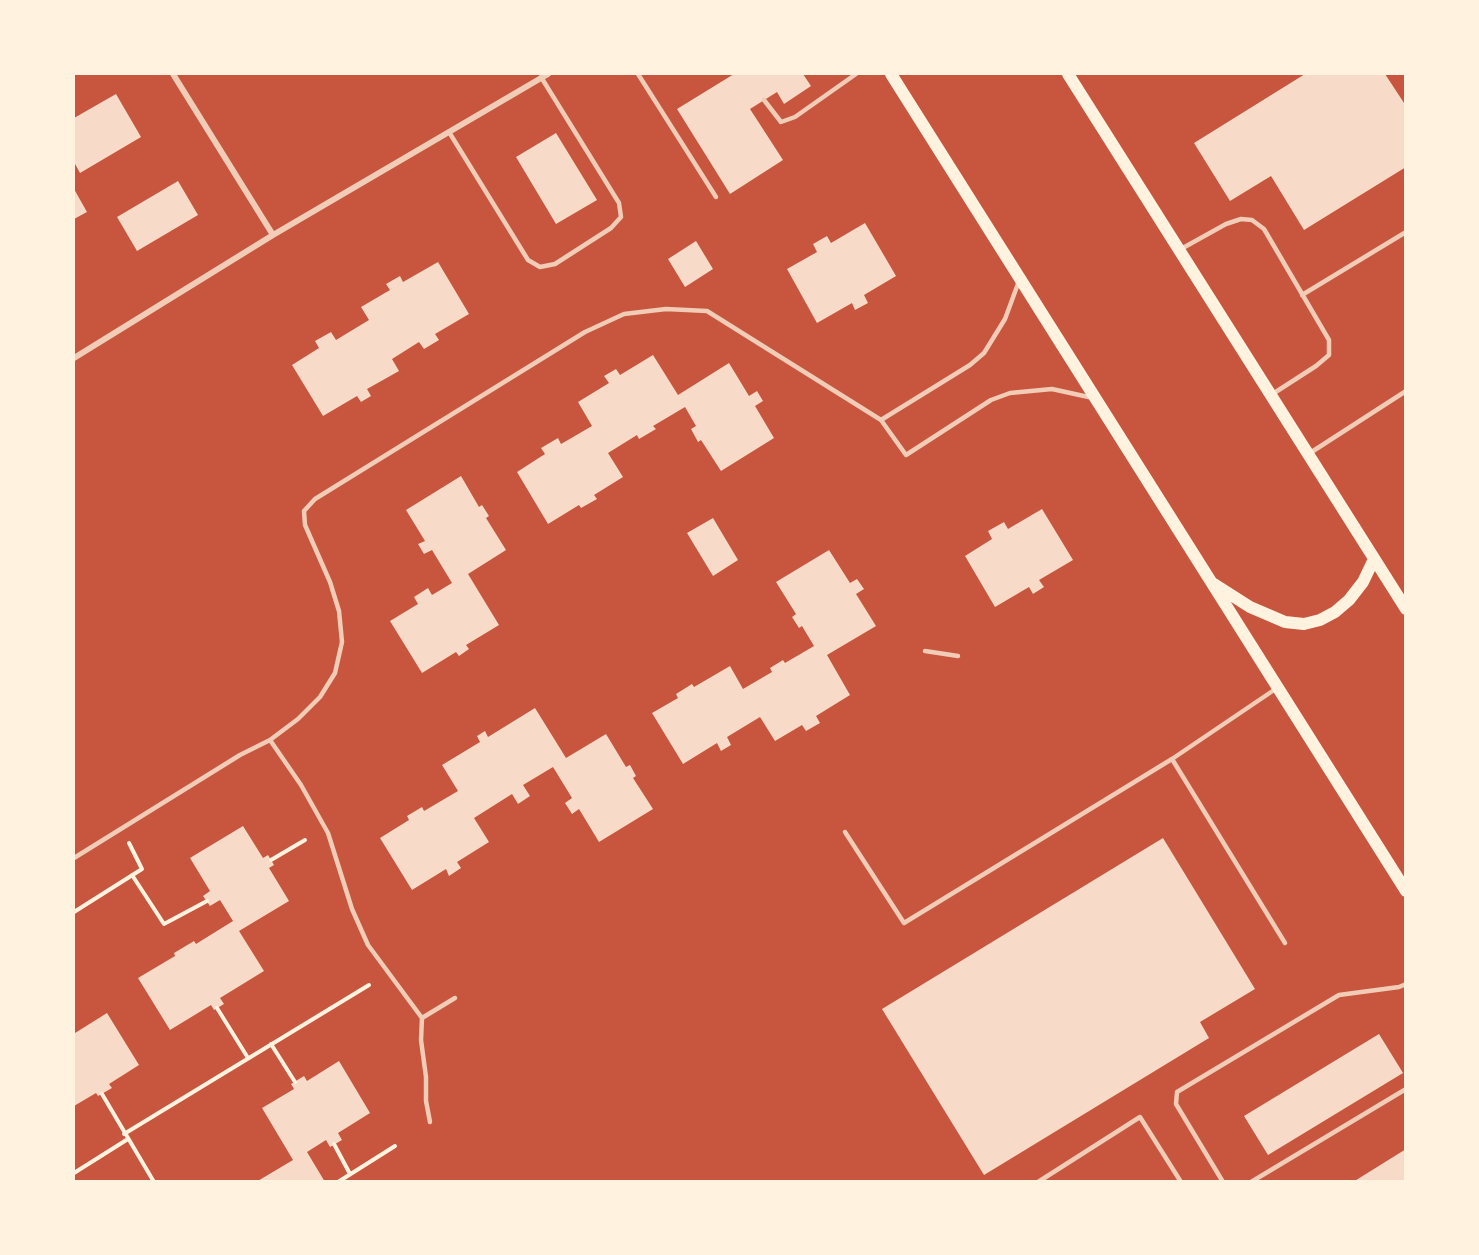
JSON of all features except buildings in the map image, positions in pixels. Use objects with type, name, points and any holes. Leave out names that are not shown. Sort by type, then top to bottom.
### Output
[{"type":"main road","points":[[891,74],[1406,891]]},
{"type":"main road","points":[[1068,74],[1406,609]]},
{"type":"main road","points":[[1211,581],[1250,607],[1285,621],[1304,624],[1320,620],[1335,612],[1349,600],[1363,582],[1374,559]]},
{"type":"street","points":[[173,74],[273,235]]},
{"type":"street","points":[[74,358],[273,235],[548,74]]},
{"type":"lane","points":[[638,74],[716,197]]},
{"type":"lane","points":[[764,100],[781,122],[795,117],[856,74]]},
{"type":"lane","points":[[449,132],[528,260],[540,267],[555,264],[611,228],[621,217],[619,203],[541,77]]},
{"type":"lane","points":[[1179,250],[1226,224],[1241,219],[1252,219],[1264,230],[1329,340],[1329,355],[1316,366],[1270,395]]},
{"type":"lane","points":[[1302,295],[1406,232]]},
{"type":"lane","points":[[881,420],[970,365],[984,353],[1005,320],[1020,278]]},
{"type":"lane","points":[[74,858],[240,755],[270,740],[298,719],[320,697],[335,673],[342,642],[339,611],[330,582],[305,525],[304,511],[315,499],[585,332],[624,314],[666,309],[707,311],[881,420],[906,455],[991,400],[1010,393],[1052,390],[1096,399]]},
{"type":"lane","points":[[1308,455],[1406,391]]},
{"type":"lane","points":[[925,651],[958,656]]},
{"type":"lane","points":[[845,832],[904,923],[1172,759],[1277,688]]},
{"type":"lane","points":[[270,740],[301,785],[328,833],[352,909],[368,945],[422,1018],[421,1040],[430,1122]]},
{"type":"lane","points":[[1172,759],[1285,943]]},
{"type":"lane","points":[[1223,1182],[1176,1104],[1177,1092],[1339,995],[1399,987],[1406,984]]},
{"type":"lane","points":[[422,1018],[455,998]]},
{"type":"lane","points":[[1251,1182],[1406,1089]]},
{"type":"lane","points":[[1038,1182],[1140,1117],[1181,1182]]},
{"type":"path","points":[[74,912],[142,869],[121,829]]},
{"type":"path","points":[[271,860],[305,840]]},
{"type":"path","points":[[132,875],[164,924],[207,900]]},
{"type":"path","points":[[124,1134],[369,984]]},
{"type":"path","points":[[217,1008],[248,1058]]},
{"type":"path","points":[[271,1044],[295,1082]]},
{"type":"path","points":[[102,1094],[154,1182]]},
{"type":"path","points":[[74,1173],[128,1139]]},
{"type":"path","points":[[334,1144],[350,1174]]},
{"type":"path","points":[[338,1182],[395,1146]]}]
